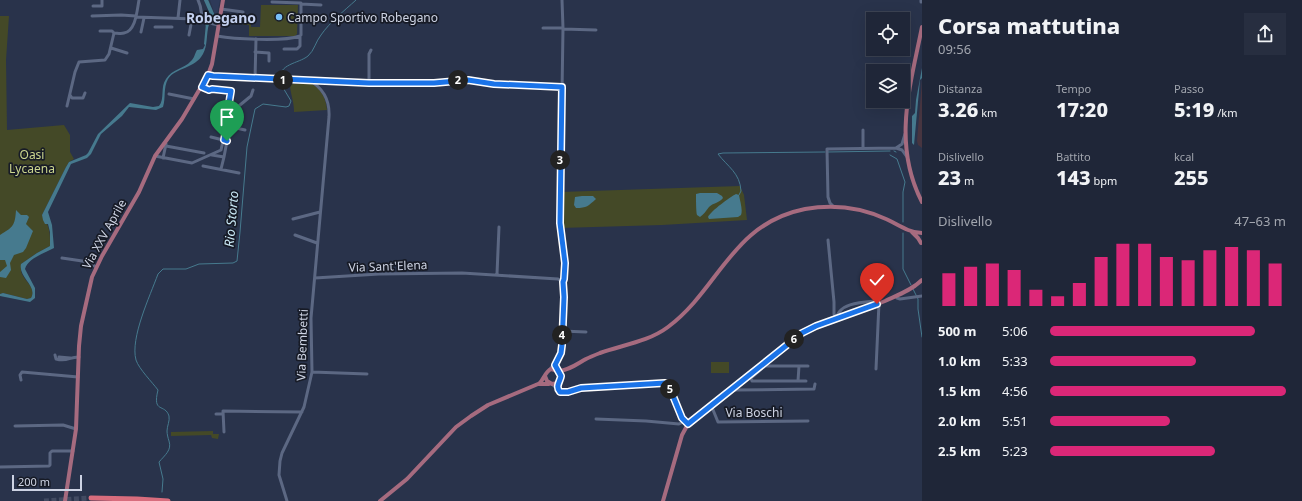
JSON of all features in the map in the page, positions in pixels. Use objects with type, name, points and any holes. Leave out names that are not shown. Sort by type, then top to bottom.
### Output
[{"type":"highway","points":[[92,498],[168,501]]},
{"type":"main road","name":"Via XXV Aprile","points":[[65,501],[74,451],[77,421],[81,326],[89,286],[96,267],[136,198],[155,156],[182,119],[208,75],[223,0]]},
{"type":"main road","points":[[922,27],[908,101],[905,134],[907,157],[915,186],[922,202]]},
{"type":"main road","points":[[380,501],[407,479],[456,427],[488,405],[538,384],[558,383],[561,377],[571,368],[587,358],[637,342],[666,328],[691,307],[729,257],[755,232],[788,214],[805,209],[823,207],[848,208],[868,212],[910,231],[922,233]]},
{"type":"main road","points":[[910,231],[922,243]]},
{"type":"main road","name":"Via Boschi","points":[[663,501],[686,423],[764,365],[802,333],[896,296],[922,280]]},
{"type":"main road","points":[[538,384],[550,369],[558,370],[571,368]]},
{"type":"main road","points":[[558,370],[561,377]]},
{"type":"main road","points":[[545,376],[546,380],[551,384]]},
{"type":"street","points":[[93,6],[102,6],[102,0]]},
{"type":"street","points":[[100,31],[125,33],[131,30],[140,0]]},
{"type":"street","points":[[178,18],[180,0]]},
{"type":"street","points":[[198,0],[202,18]]},
{"type":"street","points":[[550,369],[561,353],[564,297],[563,282],[565,263],[560,223],[563,29],[562,0]]},
{"type":"street","points":[[272,2],[321,5]]},
{"type":"street","points":[[284,49],[297,49],[300,46],[301,4]]},
{"type":"street","points":[[221,9],[242,12],[242,18],[251,20]]},
{"type":"street","points":[[141,32],[143,17],[142,13]]},
{"type":"street","points":[[92,16],[121,15],[136,17],[202,18],[208,22],[218,25]]},
{"type":"street","points":[[164,18],[164,27]]},
{"type":"street","points":[[189,35],[192,19]]},
{"type":"street","points":[[155,27],[172,27]]},
{"type":"street","points":[[543,28],[596,30]]},
{"type":"street","points":[[67,106],[75,72],[80,62],[105,60],[111,48],[114,33]]},
{"type":"street","points":[[217,36],[279,39],[300,36]]},
{"type":"street","points":[[255,78],[256,39]]},
{"type":"street","points":[[111,48],[127,53]]},
{"type":"street","points":[[369,83],[369,54],[371,50]]},
{"type":"street","points":[[255,52],[270,53],[269,61]]},
{"type":"street","points":[[208,75],[277,80],[369,83],[434,83],[468,80],[494,84],[562,87]]},
{"type":"street","points":[[309,80],[325,94],[330,111],[315,278]]},
{"type":"street","points":[[202,87],[209,90],[231,91],[229,103],[234,110]]},
{"type":"street","points":[[155,156],[192,164],[222,150],[229,114],[251,96],[253,90]]},
{"type":"street","points":[[70,95],[72,98],[83,98],[85,92]]},
{"type":"street","points":[[169,94],[194,99]]},
{"type":"street","points":[[227,126],[246,130]]},
{"type":"street","points":[[863,130],[863,148]]},
{"type":"street","points":[[896,148],[902,144],[905,134]]},
{"type":"street","points":[[163,158],[169,137]]},
{"type":"street","points":[[210,138],[227,141],[221,169]]},
{"type":"street","points":[[166,146],[204,153]]},
{"type":"street","points":[[834,207],[830,203],[828,197],[828,149],[896,148],[902,150],[907,157]]},
{"type":"street","points":[[211,155],[224,157]]},
{"type":"street","points":[[203,166],[239,173]]},
{"type":"street","points":[[823,207],[828,197]]},
{"type":"street","points":[[292,219],[320,212]]},
{"type":"street","points":[[496,274],[499,227]]},
{"type":"street","points":[[295,235],[317,243]]},
{"type":"street","points":[[828,240],[834,314],[837,319]]},
{"type":"street","points":[[62,258],[89,262],[96,267]]},
{"type":"street","name":"Via Sant'Elena","points":[[315,278],[379,274],[462,273],[558,279],[563,282]]},
{"type":"street","name":"Via Bembetti","points":[[287,501],[280,475],[280,461],[282,453],[306,402],[312,372],[310,318],[315,278]]},
{"type":"street","name":"Via Boschi","points":[[896,296],[898,299],[916,298],[921,296]]},
{"type":"street","name":"Via Boschi","points":[[837,319],[838,313],[849,305],[875,301],[878,303]]},
{"type":"street","points":[[876,369],[878,303]]},
{"type":"street","points":[[562,331],[586,332]]},
{"type":"street","points":[[55,355],[56,359],[67,360],[70,358]]},
{"type":"street","points":[[59,357],[79,357]]},
{"type":"street","points":[[555,362],[555,366],[558,370]]},
{"type":"street","points":[[764,365],[808,366]]},
{"type":"street","name":"Via Boschi","points":[[764,365],[752,376],[752,381],[806,381]]},
{"type":"street","points":[[798,381],[799,366]]},
{"type":"street","points":[[21,380],[20,375],[22,372],[78,377]]},
{"type":"street","points":[[312,372],[367,374]]},
{"type":"street","points":[[558,383],[559,390]]},
{"type":"street","points":[[551,384],[566,393],[581,388],[665,383],[669,386],[682,418],[686,423]]},
{"type":"street","name":"Via Boschi","points":[[732,388],[735,390],[814,389],[815,384]]},
{"type":"street","name":"Via Boschi","points":[[711,405],[718,422],[808,422]]},
{"type":"street","points":[[216,414],[223,414],[223,411],[302,412]]},
{"type":"street","points":[[223,414],[224,432]]},
{"type":"street","points":[[596,419],[679,424],[686,423]]},
{"type":"street","points":[[15,426],[63,425],[76,429]]},
{"type":"street","points":[[0,467],[49,466],[50,453],[52,451],[74,451]]},
{"type":"shaded area","points":[[210,0],[220,0],[217,15],[215,15]]},
{"type":"shaded area","points":[[206,23],[209,24],[206,47],[203,54],[195,63],[171,75],[166,86],[163,107],[156,110],[129,107],[122,116],[101,134],[91,154],[87,158],[71,164],[48,212],[52,225],[54,248],[33,259],[25,269],[35,288],[35,298],[30,302],[0,296],[0,294],[3,293],[27,299],[31,298],[32,289],[22,273],[21,264],[50,246],[50,232],[48,224],[45,224],[42,215],[69,162],[86,155],[98,134],[130,103],[153,107],[159,106],[162,100],[164,82],[169,76],[175,71],[188,64],[193,59],[197,50],[203,49],[205,45]]},
{"type":"shaded area","points":[[922,68],[914,145],[912,143],[912,116],[915,113],[916,100]]},
{"type":"shaded area","points":[[922,80],[922,148],[918,145],[917,141]]},
{"type":"shaded area","points":[[717,193],[723,198],[709,207],[700,217],[697,215],[696,194]]},
{"type":"shaded area","points":[[736,194],[739,195],[742,208],[741,215],[738,217],[709,219],[708,217],[713,211]]},
{"type":"shaded area","points":[[593,196],[596,199],[583,208],[576,208],[574,205],[575,197]]},
{"type":"shaded area","points":[[16,210],[21,215],[27,215],[29,217],[26,224],[33,231],[23,252],[14,255],[10,263],[11,270],[6,278],[0,277],[0,272],[7,266],[5,260],[0,260],[0,235],[8,230],[14,223]]},
{"type":"green space","points":[[261,5],[298,5],[297,34],[295,36],[249,36],[249,25],[243,25],[243,20],[251,21],[251,27],[260,27]]},
{"type":"green space","name":"Oasi Lycaena","points":[[0,16],[9,16],[6,60],[7,130],[64,125],[70,135],[70,152],[74,159],[69,162],[66,167],[42,215],[49,230],[50,246],[21,264],[22,274],[33,291],[31,298],[27,299],[3,293],[0,294]]},
{"type":"green space","points":[[309,83],[320,90],[327,110],[294,112],[290,84]]},
{"type":"green space","points":[[740,186],[744,195],[747,220],[662,225],[560,228],[560,192]]},
{"type":"green space","points":[[711,362],[729,362],[729,373],[711,373]]},
{"type":"green space","points":[[213,431],[213,434],[219,434],[218,439],[212,438],[211,435],[171,436],[171,432]]},
{"type":"waterway","points":[[206,0],[213,16],[207,24]]},
{"type":"waterway","name":"Rio Storto","points":[[162,492],[163,479],[159,462],[170,447],[167,431],[169,416],[167,412],[158,405],[158,390],[138,364],[135,351],[138,329],[158,274],[163,269],[186,269],[199,264],[233,263],[237,261],[247,147],[255,109],[263,104],[286,107],[289,106],[291,101],[279,81],[282,71],[286,67],[308,56],[319,37],[337,17],[356,0]]},
{"type":"waterway","points":[[828,152],[890,151]]},
{"type":"waterway","points":[[739,195],[741,191],[736,175],[718,154],[825,152]]},
{"type":"waterway","points":[[890,155],[897,159],[905,182],[903,192],[903,222]]},
{"type":"waterway","points":[[903,233],[903,269],[911,285]]},
{"type":"waterway","points":[[913,289],[918,299],[922,337]]},
{"type":"tunnel","points":[[44,501],[91,498]]},
{"type":"place","name":"Campo Sportivo Robegano","points":[[279,17]]},
{"type":"district","name":"Robegano","points":[[221,17]]},
{"type":"route","points":[[227,141],[224,140],[229,114],[234,110],[229,103],[231,91],[209,90],[203,88],[202,87],[208,75],[277,80],[318,80],[369,83],[434,83],[474,80],[494,84],[562,87],[560,233],[565,263],[563,282],[564,297],[562,345],[561,353],[555,362],[555,368],[561,376],[558,385],[560,392],[566,393],[581,388],[665,383],[669,386],[682,418],[688,424],[802,333],[816,326],[877,304]]}]
